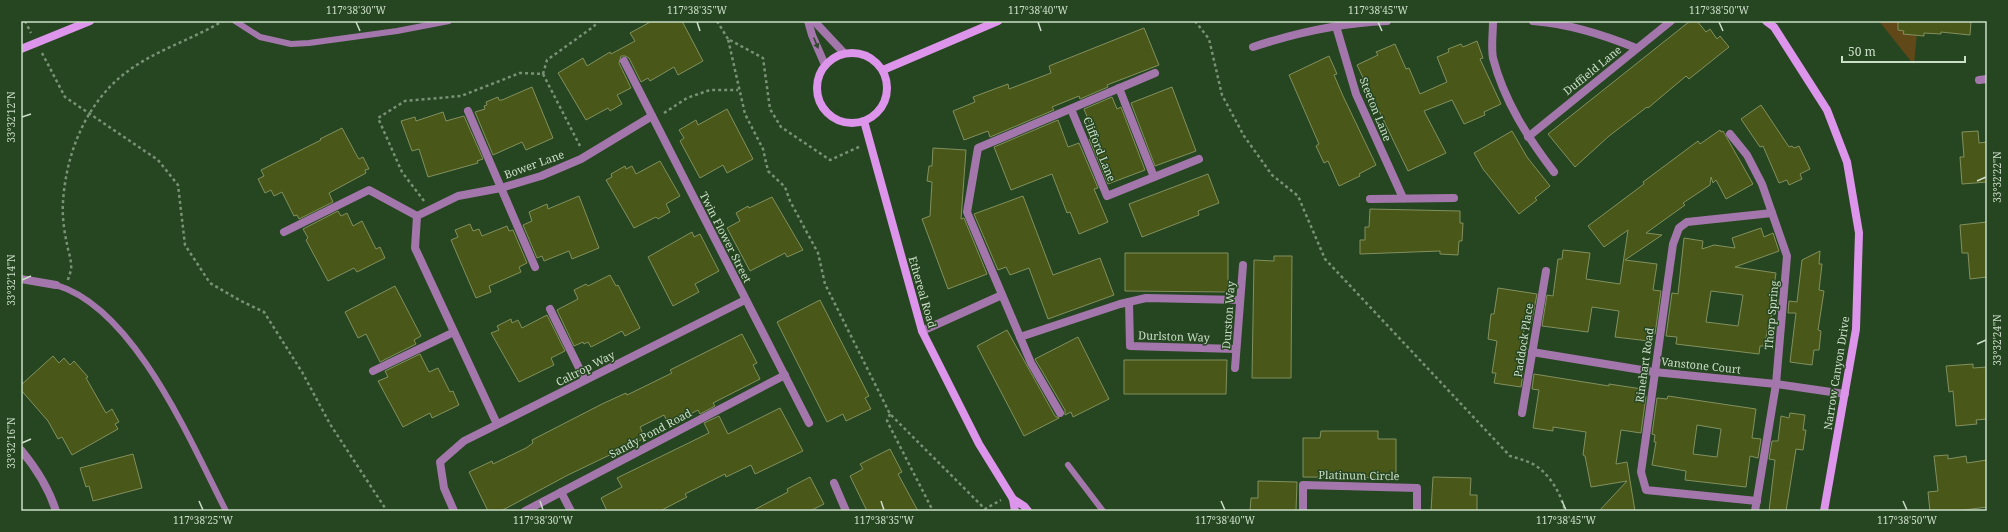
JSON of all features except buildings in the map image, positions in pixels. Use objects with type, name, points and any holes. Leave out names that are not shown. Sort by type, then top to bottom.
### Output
[{"type":"street","points":[[21,49],[90,21]]},
{"type":"street","points":[[808,21],[812,35],[825,65]]},
{"type":"street","points":[[814,21],[844,53]]},
{"type":"street","points":[[883,70],[998,21]]},
{"type":"street","points":[[1253,47],[1292,34],[1364,22],[1387,21]]},
{"type":"street","points":[[1493,21],[1493,57],[1508,99],[1528,137],[1554,172]]},
{"type":"street","points":[[1533,21],[1551,22],[1595,32],[1636,48]]},
{"type":"street","name":"Duffield Lane","points":[[1528,137],[1671,21]]},
{"type":"street","name":"Narrow Canyon Drive","points":[[1766,21],[1774,27],[1827,110],[1847,162],[1860,233],[1856,329],[1824,511]]},
{"type":"street","name":"Steeton Lane","points":[[1336,26],[1356,94],[1403,198]]},
{"type":"street","points":[[844,53],[856,53],[867,56],[876,62],[883,70],[887,85],[886,100],[873,116],[854,124],[843,123],[825,112],[819,103],[816,93],[816,82],[820,72],[825,65],[835,57],[844,53]]},
{"type":"street","name":"Twin Flower Street","points":[[624,61],[745,300],[809,422]]},
{"type":"street","name":"Clifford Lane","points":[[1002,295],[967,212],[978,148],[1155,73]]},
{"type":"street","points":[[1120,88],[1154,177]]},
{"type":"street","name":"Clifford Lane","points":[[1071,109],[1107,196],[1199,159]]},
{"type":"street","points":[[468,111],[535,267]]},
{"type":"street","name":"Bower Lane","points":[[417,216],[458,196],[501,188],[541,176],[581,159],[653,118]]},
{"type":"street","name":"Ethereal Road","points":[[864,121],[922,332],[979,444],[1012,497],[1015,511]]},
{"type":"street","name":"Thorp Spring","points":[[1730,134],[1747,155],[1762,184],[1787,256],[1776,384],[1755,511]]},
{"type":"street","points":[[284,232],[369,190],[417,216],[415,248],[497,424]]},
{"type":"street","points":[[1370,199],[1454,198]]},
{"type":"street","name":"Rinehart Road","points":[[1757,501],[1646,490],[1641,472],[1673,244],[1679,228],[1687,222],[1772,213]]},
{"type":"street","name":"Durston Way","points":[[1235,368],[1243,265]]},
{"type":"street","name":"Paddock Place","points":[[1522,413],[1546,270]]},
{"type":"street","points":[[21,279],[56,286]]},
{"type":"street","points":[[922,332],[1002,295],[1031,363],[1060,414]]},
{"type":"street","points":[[1020,337],[1129,302],[1146,298],[1240,300]]},
{"type":"street","name":"Caltrop Way","points":[[454,511],[444,488],[440,462],[464,441],[745,300]]},
{"type":"street","name":"Durlston Way","points":[[1129,302],[1130,346],[1236,349]]},
{"type":"street","points":[[550,309],[585,380]]},
{"type":"street","points":[[374,371],[454,332]]},
{"type":"street","name":"Vanstone Court","points":[[1532,352],[1654,372],[1776,384],[1845,394]]},
{"type":"street","name":"Sandy Pond Road","points":[[524,511],[785,375]]},
{"type":"street","points":[[21,450],[42,480],[52,498],[56,511]]},
{"type":"street","points":[[834,483],[846,511]]},
{"type":"street","name":"Platinum Circle","points":[[1303,511],[1303,485],[1417,488],[1416,511]]},
{"type":"street","points":[[561,492],[571,511]]},
{"type":"street","name":"Ethereal Road","points":[[1012,497],[1028,511]]},
{"type":"lane","points":[[235,21],[260,37],[291,44],[397,31],[449,21]]},
{"type":"lane","points":[[56,286],[66,288],[94,305],[130,342],[154,374],[174,409],[226,511]]},
{"type":"lane","points":[[1068,465],[1103,511]]},
{"type":"path","points":[[25,21],[65,97],[158,160],[178,185],[185,245],[210,283],[264,312],[302,372],[330,424],[387,511]]},
{"type":"path","points":[[66,288],[72,266],[65,236],[62,204],[65,173],[72,149],[90,114],[104,95],[124,74],[154,55],[203,33],[223,21]]},
{"type":"path","points":[[543,74],[547,60],[593,27],[599,21]]},
{"type":"path","points":[[717,21],[728,39],[738,90],[745,114],[762,149],[768,171],[785,187],[790,201],[818,253],[825,284],[890,414],[985,509],[1012,497]]},
{"type":"path","points":[[1195,21],[1209,39],[1222,94],[1244,136],[1272,175],[1298,196],[1325,259],[1510,456],[1532,463],[1550,478],[1564,504],[1565,511]]},
{"type":"path","points":[[728,39],[762,58],[770,109],[781,127],[830,160],[870,142]]},
{"type":"path","points":[[653,118],[687,98],[710,90],[738,90]]},
{"type":"path","points":[[890,414],[887,421],[933,511]]},
{"type":"shaded area","points":[[1879,21],[1918,21],[1914,65]]}]
